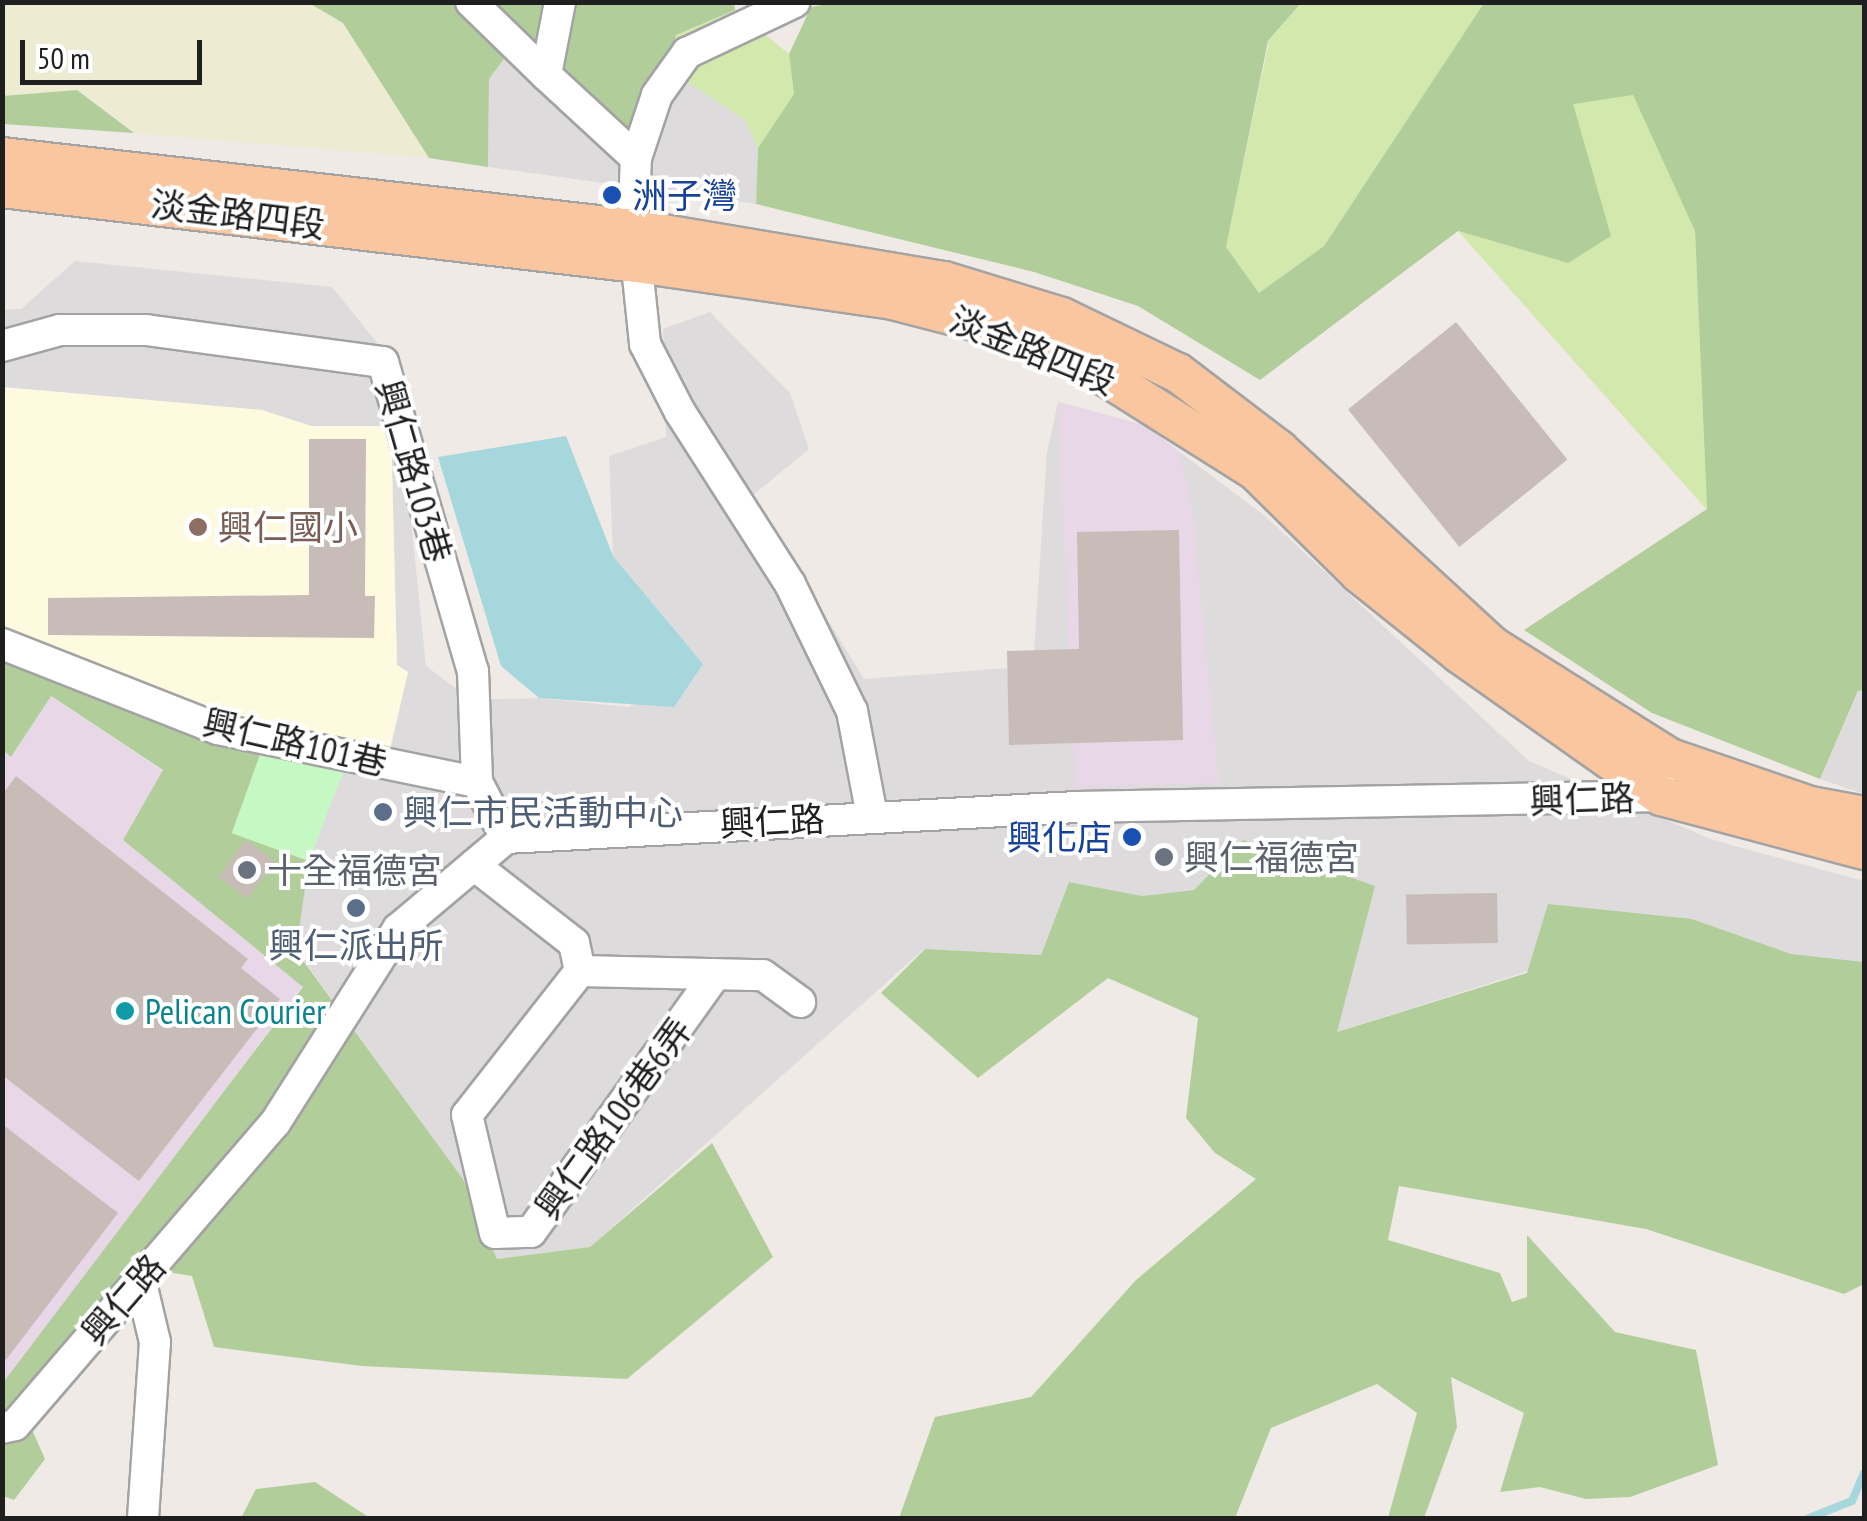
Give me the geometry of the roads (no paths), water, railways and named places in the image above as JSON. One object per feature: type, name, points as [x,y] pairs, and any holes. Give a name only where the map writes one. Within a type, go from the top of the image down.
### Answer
[{"type":"main road","name":"淡金路四段","points":[[2,157],[635,246],[893,300],[993,326],[1086,364],[1256,470],[1388,596],[1661,796],[1864,850]]},
{"type":"main road","name":"淡金路四段","points":[[2,188],[635,246],[944,281],[1062,317],[1178,373],[1279,450],[1492,646],[1670,758],[1810,806],[1864,816]]},
{"type":"street","points":[[471,2],[636,158]]},
{"type":"street","points":[[546,75],[560,2]]},
{"type":"street","points":[[795,2],[686,53],[657,95],[636,158],[635,246],[645,344],[680,412],[790,584],[852,711],[872,816]]},
{"type":"street","name":"興仁路103巷","points":[[2,346],[60,330],[146,330],[382,362],[473,671],[477,782]]},
{"type":"street","name":"興仁路101巷","points":[[2,644],[218,729],[477,782]]},
{"type":"street","name":"興仁路","points":[[2,1428],[15,1425],[275,1123],[398,929],[506,838],[872,816],[1661,796],[1670,758]]},
{"type":"street","points":[[477,782],[506,838]]},
{"type":"street","points":[[474,866],[574,943],[580,970],[763,975],[800,1002]]},
{"type":"street","name":"興仁路106巷6弄","points":[[580,970],[467,1116],[494,1233],[531,1232],[716,974]]},
{"type":"street","points":[[140,1279],[155,1342],[143,1518]]},
{"type":"water","points":[[566,436],[613,556],[703,664],[674,707],[539,698],[501,666],[438,457]]},
{"type":"waterway","points":[[1809,1518],[1852,1501],[1864,1473]]},
{"type":"place","name":"洲子灣","points":[[612,195]]},
{"type":"place","name":"興仁國小","points":[[198,527]]},
{"type":"place","name":"興仁市民活動中心","points":[[383,812]]},
{"type":"place","name":"興化店","points":[[1132,837]]},
{"type":"place","name":"興仁福德宮","points":[[1164,857]]},
{"type":"place","name":"十全福德宮","points":[[247,870]]},
{"type":"place","name":"興仁派出所","points":[[356,908]]},
{"type":"place","name":"Pelican Courier","points":[[125,1011]]}]
